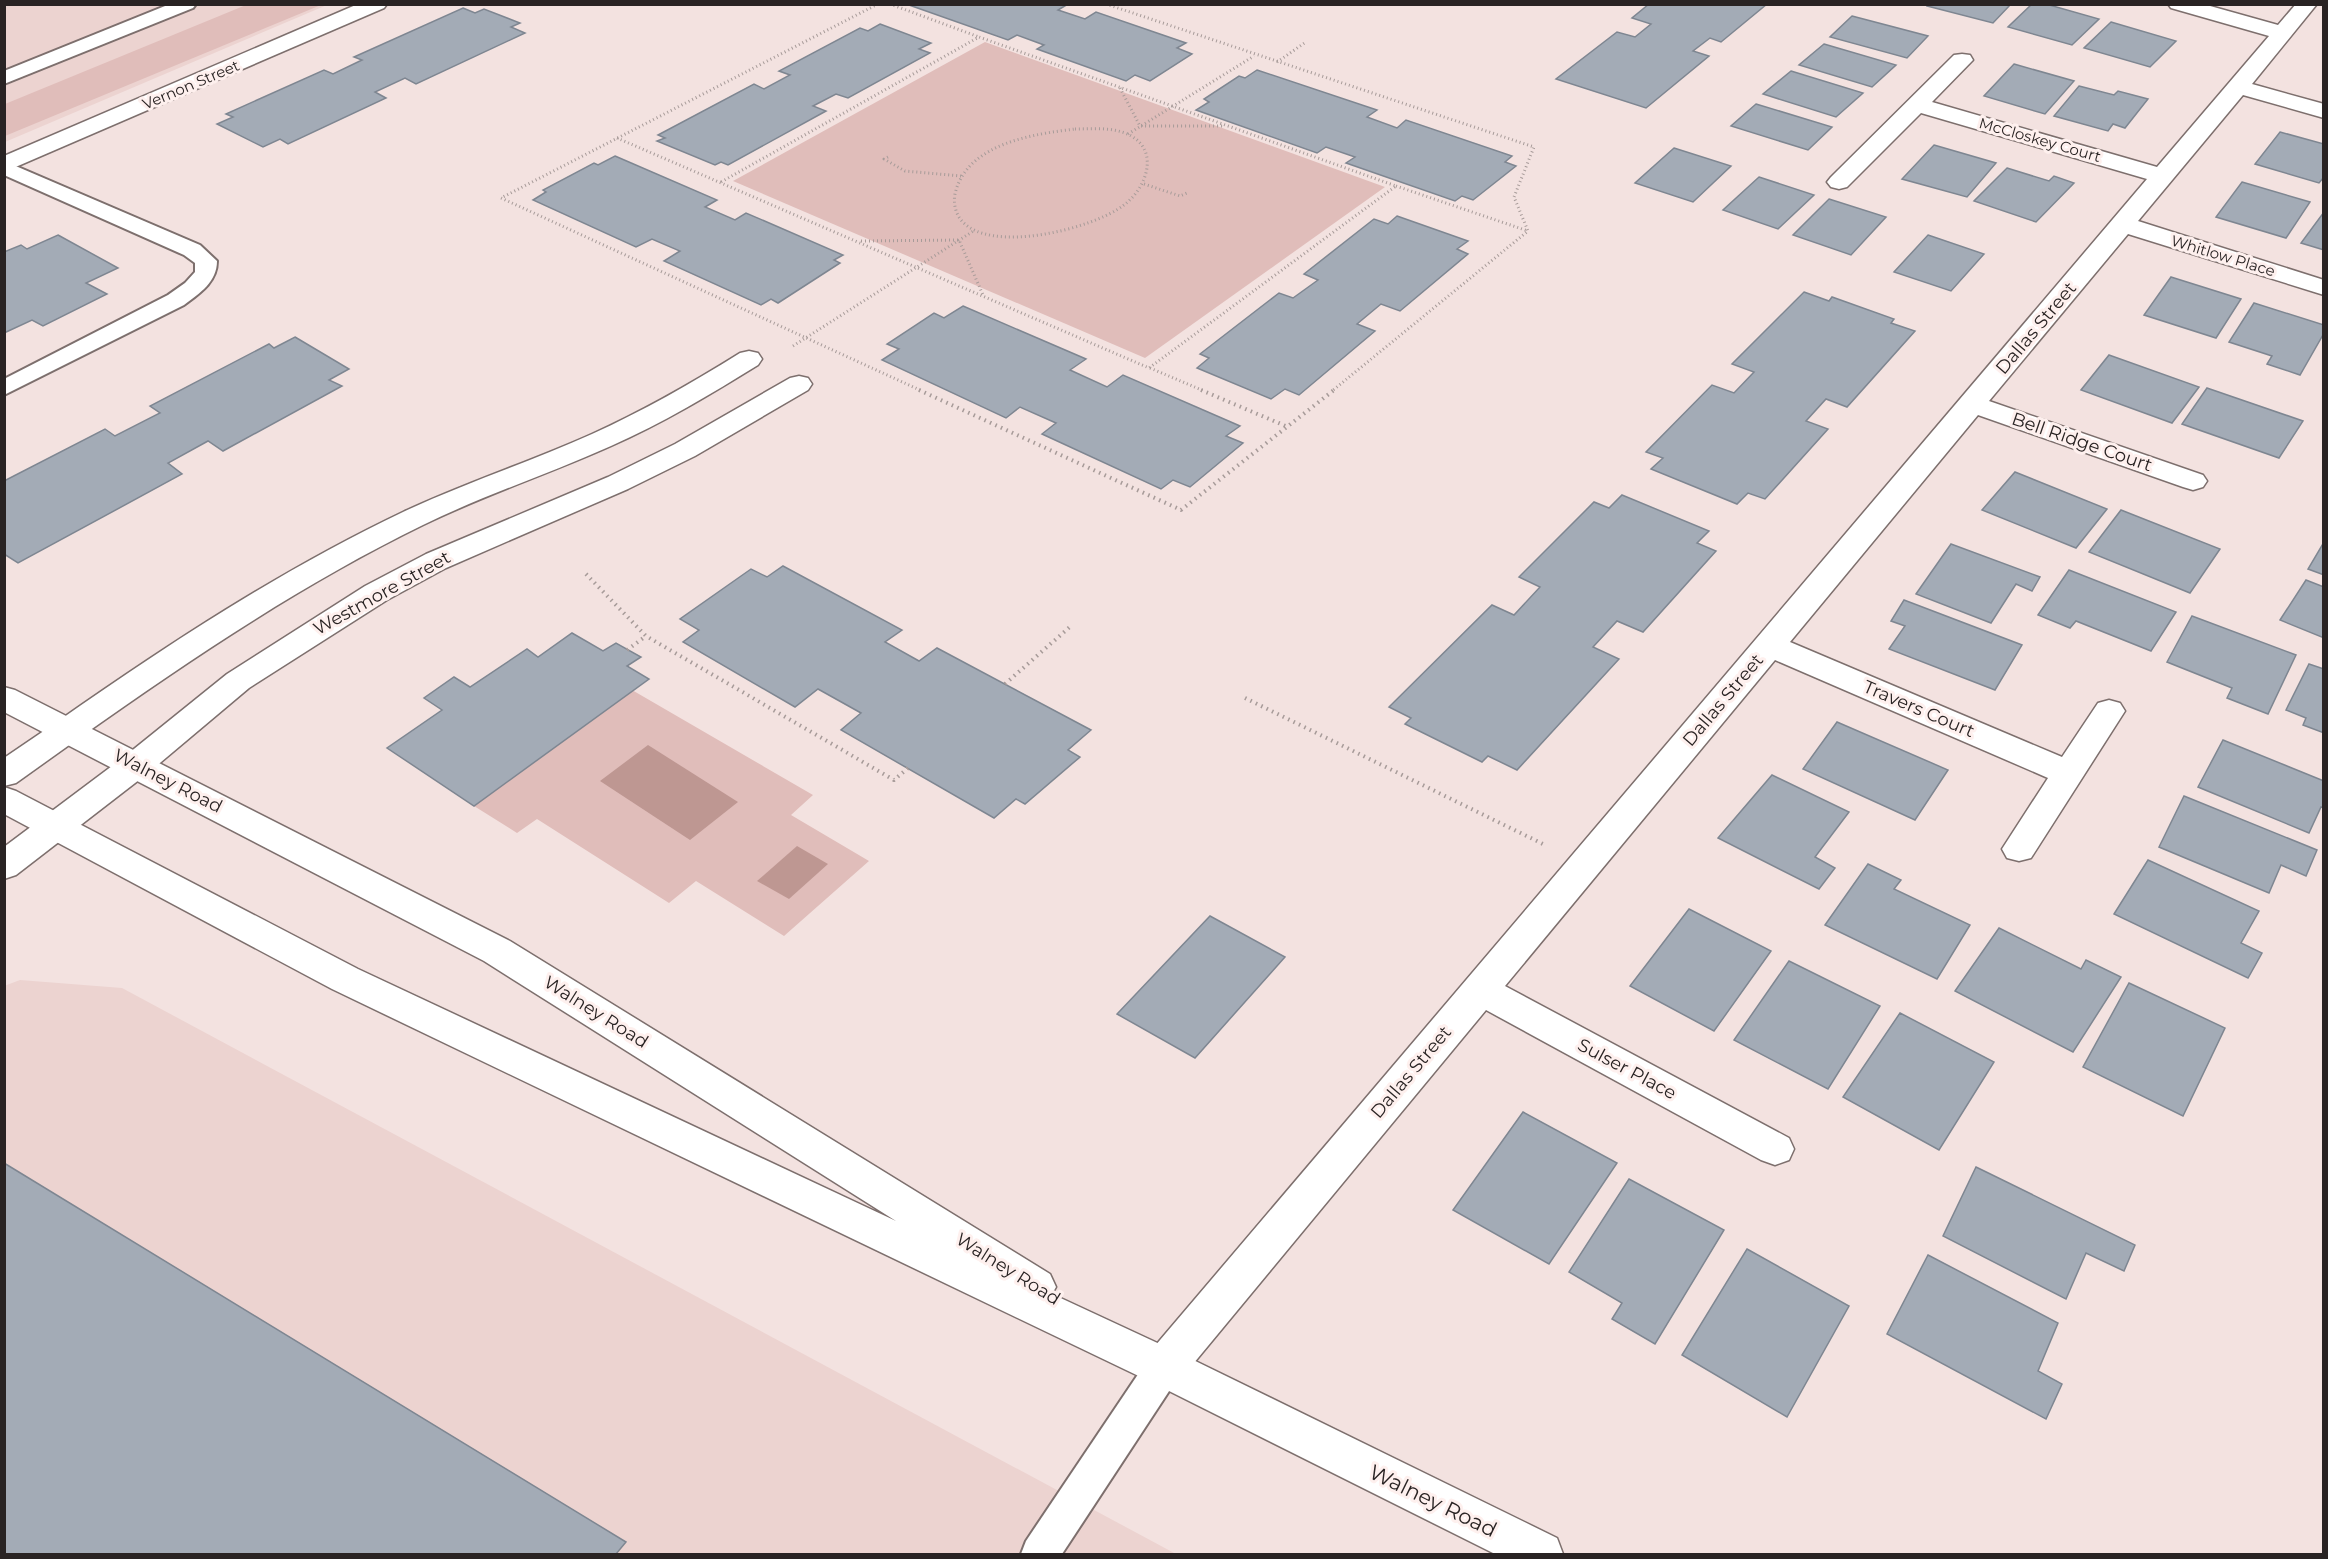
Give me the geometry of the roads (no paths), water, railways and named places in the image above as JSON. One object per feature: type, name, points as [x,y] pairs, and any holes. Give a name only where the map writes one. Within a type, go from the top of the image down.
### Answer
[{"type":"street","name":"Vernon Street","points":[[4,166],[377,4]]},
{"type":"street","points":[[2178,4],[2283,33]]},
{"type":"street","name":"Dallas Street","points":[[1164,1367],[2307,4]]},
{"type":"street","points":[[1839,182],[1962,60]]},
{"type":"street","points":[[2238,87],[2324,111]]},
{"type":"street","name":"McCloskey Court","points":[[1917,105],[2163,176]]},
{"type":"street","name":"Whitlow Place","points":[[2122,224],[2324,288]]},
{"type":"street","points":[[4,775],[127,688],[246,611],[330,562],[413,518],[625,429],[690,396],[749,359]]},
{"type":"street","name":"Westmore Street","points":[[4,866],[136,765],[238,681],[376,593],[436,561],[618,483],[685,450],[799,384]]},
{"type":"street","name":"Bell Ridge Court","points":[[1972,404],[2193,481]]},
{"type":"street","name":"Travers Court","points":[[1770,645],[2068,773]]},
{"type":"street","name":"Walney Road","points":[[4,698],[497,951],[1164,1367]]},
{"type":"street","points":[[2019,849],[2109,711]]},
{"type":"street","name":"Walney Road","points":[[4,799],[345,979],[1164,1367],[1541,1554]]},
{"type":"street","name":"Sulser Place","points":[[1480,990],[1775,1149]]},
{"type":"lane","points":[[132,4],[158,16]]},
{"type":"lane","points":[[4,78],[187,4]]},
{"type":"lane","points":[[4,166],[192,250],[206,261],[206,273],[193,288],[176,300],[4,388]]},
{"type":"lane","points":[[1040,1554],[1164,1367]]}]
